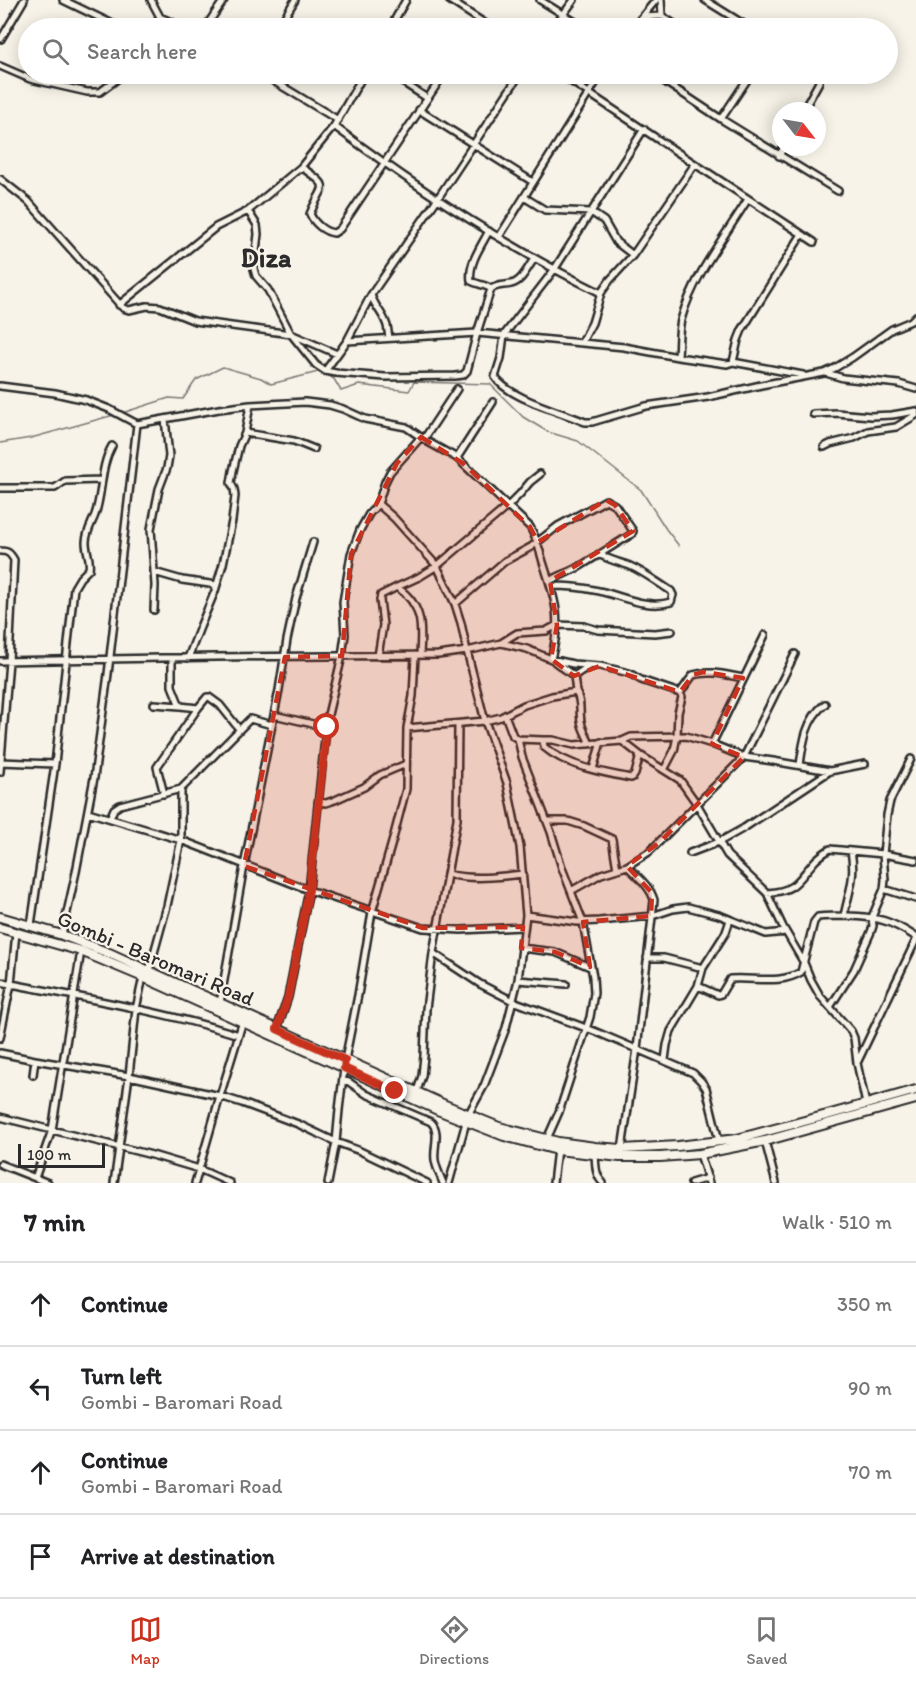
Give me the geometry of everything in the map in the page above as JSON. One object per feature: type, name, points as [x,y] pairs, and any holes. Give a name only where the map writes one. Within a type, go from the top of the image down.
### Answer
[{"type":"main road","name":"Gombi - Baromari Road","points":[[0,917],[62,935],[149,971],[220,1003],[244,1019],[277,1029],[345,1064]]},
{"type":"main road","name":"Gombi - Baromari Road","points":[[0,928],[81,951],[244,1019],[513,1139],[595,1155],[660,1157],[700,1154],[765,1141],[916,1099]]},
{"type":"main road","name":"Gombi - Baromari Road","points":[[468,1118],[547,1139],[558,1146],[622,1149],[678,1146],[754,1135],[916,1090]]},
{"type":"street","points":[[1,39],[24,0]]},
{"type":"street","points":[[63,0],[100,18]]},
{"type":"street","points":[[151,0],[160,17]]},
{"type":"street","points":[[212,18],[224,0]]},
{"type":"street","points":[[284,18],[295,0]]},
{"type":"street","points":[[396,18],[406,0]]},
{"type":"street","points":[[449,0],[476,18]]},
{"type":"street","points":[[540,0],[569,18]]},
{"type":"street","points":[[561,18],[574,0]]},
{"type":"street","points":[[642,17],[656,0]]},
{"type":"street","points":[[661,0],[662,16]]},
{"type":"street","points":[[705,0],[734,18]]},
{"type":"street","points":[[642,17],[662,16],[665,18]]},
{"type":"street","points":[[0,66],[18,74]]},
{"type":"street","points":[[52,84],[87,92],[100,92],[111,84]]},
{"type":"street","points":[[279,84],[338,120]]},
{"type":"street","points":[[119,305],[216,227],[248,211],[302,167],[334,126],[358,84]]},
{"type":"street","points":[[405,84],[427,98]]},
{"type":"street","points":[[302,167],[321,180],[323,185],[310,214],[313,220],[334,233],[340,229],[437,84]]},
{"type":"street","points":[[325,371],[347,341],[371,295],[513,84]]},
{"type":"street","points":[[575,84],[814,242]]},
{"type":"street","points":[[499,237],[594,84]]},
{"type":"street","points":[[668,84],[772,152]]},
{"type":"street","points":[[721,119],[744,84]]},
{"type":"street","points":[[808,102],[818,84]]},
{"type":"street","points":[[419,110],[533,182]]},
{"type":"street","points":[[334,126],[384,163],[489,231],[554,270],[601,293]]},
{"type":"street","points":[[644,129],[554,270],[504,334],[501,358],[495,377],[498,383],[517,395],[585,422],[600,421],[646,406],[708,398],[738,389],[824,372],[844,363],[892,329],[911,321],[916,316]]},
{"type":"street","points":[[779,156],[838,191]]},
{"type":"street","points":[[582,342],[592,323],[601,293],[633,255],[695,165]]},
{"type":"street","points":[[0,179],[28,201],[90,269],[119,305],[129,310],[147,306],[160,307],[195,321],[291,334],[337,354]]},
{"type":"street","points":[[524,198],[545,210],[591,213],[604,221],[616,242],[633,255]]},
{"type":"street","points":[[678,357],[680,323],[688,296],[748,200]]},
{"type":"street","points":[[248,211],[257,225],[254,269],[256,276],[268,290],[291,334],[309,358],[325,371],[384,377],[463,375],[467,371],[492,289],[495,286],[516,282],[534,258]]},
{"type":"street","points":[[489,231],[473,263],[470,278],[471,281],[492,289]]},
{"type":"street","points":[[733,362],[742,330],[802,234]]},
{"type":"street","points":[[371,295],[375,307],[382,314],[386,323],[389,338]]},
{"type":"street","points":[[347,341],[477,333],[504,334],[624,347],[727,364],[733,362],[804,375]]},
{"type":"street","points":[[824,372],[843,378],[899,384],[916,389]]},
{"type":"street","points":[[0,386],[55,393],[86,400],[137,424],[219,409],[305,402],[330,405],[365,419],[406,426],[457,458],[530,527],[538,542],[556,601],[557,625],[551,659]]},
{"type":"street","points":[[277,1029],[288,997],[309,890],[327,727],[345,635],[343,602],[351,554],[360,530],[378,504],[390,472],[423,438],[457,389]]},
{"type":"street","points":[[457,458],[493,402]]},
{"type":"street","points":[[188,658],[217,585],[232,521],[235,496],[231,483],[233,471],[239,446],[245,433],[250,405]]},
{"type":"street","points":[[813,414],[871,416],[916,411]]},
{"type":"street","points":[[824,447],[855,438],[868,431],[896,427],[916,416]]},
{"type":"street","points":[[153,610],[155,598],[151,529],[159,489],[169,456],[165,419]]},
{"type":"street","points":[[62,935],[94,778],[137,424]]},
{"type":"street","points":[[245,433],[294,441],[314,449]]},
{"type":"street","points":[[31,925],[55,764],[74,588],[89,569],[90,560],[86,538],[97,510],[105,461],[112,446]]},
{"type":"street","points":[[378,656],[383,625],[381,595],[437,567],[508,506],[540,474]]},
{"type":"street","points":[[0,488],[55,488],[66,481],[102,480]]},
{"type":"street","points":[[455,604],[490,572],[538,542],[558,526],[606,500],[615,505],[633,531],[632,534],[550,584]]},
{"type":"street","points":[[378,504],[400,524],[437,567],[455,604],[485,721],[507,783],[523,874],[525,915],[518,980],[513,1001],[497,1055],[468,1118],[449,1183]]},
{"type":"street","points":[[220,1003],[296,597],[313,543]]},
{"type":"street","points":[[0,551],[10,554],[14,560],[0,772]]},
{"type":"street","points":[[550,584],[592,589],[653,604],[669,603],[673,600],[670,591],[642,572],[599,554]]},
{"type":"street","points":[[154,572],[182,580],[217,585]]},
{"type":"street","points":[[327,1183],[336,1142],[345,1064],[372,912],[406,789],[407,728],[421,623],[414,604],[397,587]]},
{"type":"street","points":[[0,662],[438,655],[501,643],[517,633],[546,631],[557,625],[655,633],[672,631]]},
{"type":"street","points":[[712,744],[765,635]]},
{"type":"street","points":[[501,643],[527,649],[551,659],[629,673],[641,680],[680,693]]},
{"type":"street","points":[[571,891],[601,874],[627,866],[649,852],[744,757],[795,654]]},
{"type":"street","points":[[172,658],[172,686],[180,706]]},
{"type":"street","points":[[551,659],[574,676],[579,697],[581,723],[590,744]]},
{"type":"street","points":[[574,676],[589,666]]},
{"type":"street","points":[[680,693],[693,675],[703,672],[716,672],[744,678]]},
{"type":"street","points":[[407,728],[485,721],[552,696],[576,692]]},
{"type":"street","points":[[664,770],[674,751],[682,697],[680,693]]},
{"type":"street","points":[[164,794],[157,767],[207,697],[220,705],[239,729]]},
{"type":"street","points":[[154,704],[198,708]]},
{"type":"street","points":[[800,765],[810,720],[825,704]]},
{"type":"street","points":[[274,715],[327,727]]},
{"type":"street","points":[[505,715],[513,736],[518,739],[552,740],[574,745],[622,741],[631,737],[677,736],[694,738],[744,757],[830,771]]},
{"type":"street","points":[[110,818],[116,806],[181,789],[250,719],[272,725]]},
{"type":"street","points":[[415,1096],[422,1076],[426,1009],[433,953],[457,819],[458,724]]},
{"type":"street","points":[[518,739],[522,757],[583,922],[593,977],[593,1007],[559,1112],[547,1139]]},
{"type":"street","points":[[543,740],[544,747],[562,759],[614,775],[633,777],[640,755]]},
{"type":"street","points":[[622,741],[680,780],[727,855],[767,893],[820,996],[854,1038],[866,1104]]},
{"type":"street","points":[[593,769],[601,742]]},
{"type":"street","points":[[830,1007],[862,954],[873,926],[872,917],[884,889],[886,872],[883,854],[890,801],[911,759]]},
{"type":"street","points":[[1,762],[55,764]]},
{"type":"street","points":[[318,802],[326,803],[335,800],[364,787],[380,775],[406,764]]},
{"type":"street","points":[[690,853],[719,842],[744,828],[830,771],[865,764]]},
{"type":"street","points":[[114,1183],[136,1009],[143,977],[149,971],[167,906],[181,840],[181,789]]},
{"type":"street","points":[[88,812],[181,840],[309,890],[423,928],[523,927]]},
{"type":"street","points":[[547,821],[568,821],[612,839],[617,868]]},
{"type":"street","points":[[767,893],[781,892],[797,884],[816,860],[830,849],[916,860]]},
{"type":"street","points":[[844,916],[853,882],[852,851]]},
{"type":"street","points":[[622,1149],[637,1049],[654,900],[648,887],[627,866]]},
{"type":"street","points":[[447,874],[459,877],[492,877],[523,874]]},
{"type":"street","points":[[884,889],[916,899]]},
{"type":"street","points":[[525,915],[583,922],[651,916],[688,907],[719,915],[766,933],[786,932]]},
{"type":"street","points":[[698,986],[718,995],[730,979],[756,980],[794,976],[801,972],[814,922],[824,916],[872,917],[903,928],[916,939],[857,1063]]},
{"type":"street","points":[[665,1060],[666,1045],[671,1031],[698,986],[703,968],[726,932],[730,920]]},
{"type":"street","points":[[0,1038],[11,984],[16,932]]},
{"type":"street","points":[[521,948],[555,952],[590,967]]},
{"type":"street","points":[[35,1178],[52,1131],[81,951]]},
{"type":"street","points":[[433,953],[480,984],[513,1001],[586,1028],[693,1073],[706,1088],[720,1141]]},
{"type":"street","points":[[647,957],[664,958],[703,968]]},
{"type":"street","points":[[518,980],[566,984]]},
{"type":"street","points":[[0,982],[200,1023],[239,1035]]},
{"type":"street","points":[[195,1183],[244,1019]]},
{"type":"street","points":[[0,1053],[129,1076],[220,1096],[298,1124],[427,1183]]},
{"type":"street","points":[[33,1075],[35,1060]]},
{"type":"street","points":[[343,1080],[366,1094],[431,1122],[435,1126],[434,1158],[443,1183]]},
{"type":"street","points":[[0,1117],[152,1155],[199,1169],[230,1183]]},
{"type":"street","points":[[765,1141],[776,1183]]},
{"type":"street","points":[[553,1183],[558,1146]]},
{"type":"street","points":[[691,1183],[708,1181],[700,1154]]},
{"type":"street","points":[[595,1155],[596,1171],[603,1183]]},
{"type":"street","points":[[0,1164],[48,1183]]},
{"type":"highlighted area","points":[[421,437],[464,464],[530,527],[538,542],[606,500],[615,505],[633,531],[550,581],[557,625],[551,659],[574,676],[600,666],[680,692],[693,675],[703,672],[743,678],[712,744],[744,757],[660,842],[627,866],[652,893],[651,916],[583,922],[590,967],[555,952],[521,948],[523,927],[423,928],[244,866],[285,657],[342,656],[351,554],[397,463]]},
{"type":"waterway","points":[[122,413],[169,398],[183,399],[196,380],[223,367],[261,378],[271,384],[322,371]]},
{"type":"waterway","points":[[326,374],[334,379],[341,391],[359,385],[409,391],[414,382],[490,384],[523,417],[548,432],[578,441],[641,490],[679,546]]},
{"type":"waterway","points":[[0,443],[31,438],[114,415]]},
{"type":"district","name":"Diza","points":[[266,257]]},
{"type":"route","points":[[327,727],[309,890],[288,997],[277,1029],[345,1060],[344,1068],[395,1091]]}]
